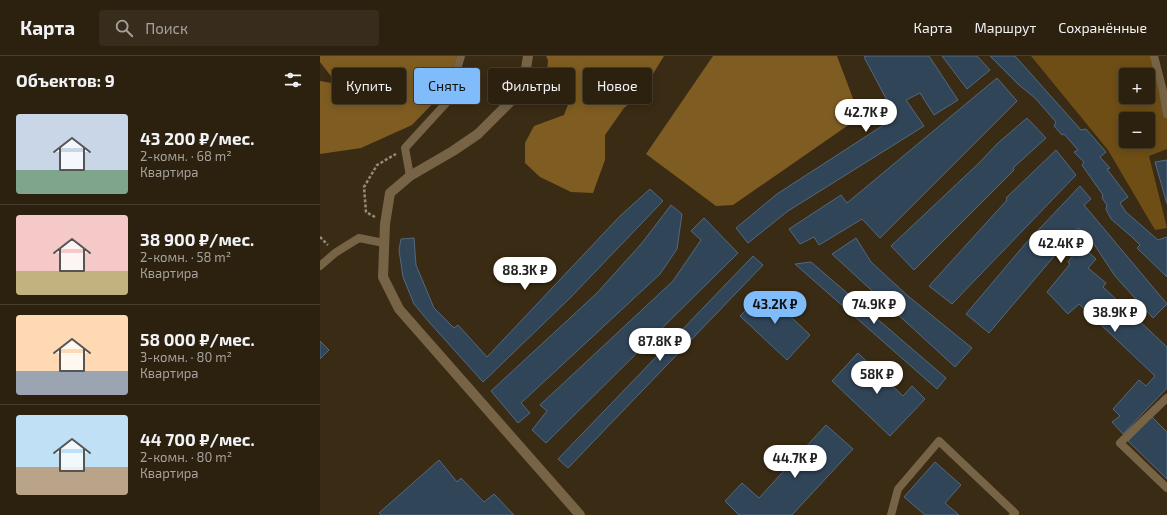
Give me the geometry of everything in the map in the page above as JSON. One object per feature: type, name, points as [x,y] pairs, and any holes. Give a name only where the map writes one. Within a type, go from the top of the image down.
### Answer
[{"type":"street","points":[[528,56],[525,75],[513,99],[478,134],[453,151],[410,176],[390,193],[385,224],[383,277],[399,309],[580,515]]},
{"type":"lane","points":[[410,176],[405,148],[447,102],[461,56]]},
{"type":"lane","points":[[1154,56],[1167,114]]},
{"type":"lane","points":[[320,266],[335,253],[359,238],[384,243]]},
{"type":"lane","points":[[1167,398],[1120,443],[1167,488]]},
{"type":"lane","points":[[891,515],[898,489],[939,441],[1015,513],[1013,515]]},
{"type":"path","points":[[385,224],[366,212],[364,187],[377,165],[405,148]]},
{"type":"shaded area","points":[[320,56],[457,56],[453,68],[414,68],[414,104],[432,104],[412,125],[361,148],[320,154],[320,81],[332,83],[332,104],[406,104],[406,68],[332,68],[332,78],[320,62]]},
{"type":"shaded area","points":[[546,56],[664,56],[652,76],[652,68],[583,68],[583,104],[629,104],[624,108],[605,135],[605,160],[593,193],[571,192],[540,177],[525,163],[525,143],[534,126],[564,115],[568,104],[575,104],[575,68],[547,68],[548,60]]},
{"type":"shaded area","points":[[713,56],[837,56],[860,117],[733,205],[716,206],[646,154]]},
{"type":"shaded area","points":[[1031,56],[1154,56],[1167,114],[1167,149],[1149,156],[1167,228],[1155,230],[1108,150]]},
{"type":"building","points":[[929,56],[958,100],[934,115],[920,93],[906,100],[924,126],[788,211],[748,243],[736,228],[777,194],[896,117],[864,57]]},
{"type":"building","points":[[942,56],[977,56],[990,70],[967,89]]},
{"type":"building","points":[[990,56],[1015,56],[1081,130],[1086,129],[1106,152],[1100,157],[1110,168],[1107,169],[1128,197],[1120,203],[1126,212],[1158,240],[1167,237],[1167,277],[1137,248],[1140,245],[1111,219],[1106,209],[1107,205],[1102,198],[1103,195],[1082,165],[1084,162],[1074,152],[1078,150],[1064,134],[1062,135],[1054,126],[1056,122],[1035,98],[1018,84]]},
{"type":"building","points":[[997,78],[1017,101],[880,238],[862,219],[819,245],[814,237],[800,244],[789,229],[841,195],[847,203]]},
{"type":"building","points":[[1027,118],[1046,138],[1013,168],[1014,170],[914,270],[891,246],[979,163],[998,143]]},
{"type":"building","points":[[1056,150],[1076,175],[952,304],[929,286],[1007,200],[1006,198]]},
{"type":"building","points":[[1167,160],[1167,204],[1155,162]]},
{"type":"building","points":[[1080,186],[1091,199],[1084,205],[1167,304],[1153,318],[1115,276],[1088,235],[1078,228],[989,333],[966,314],[1026,243]]},
{"type":"building","points":[[650,189],[663,201],[570,298],[483,382],[414,304],[403,277],[399,250],[401,239],[414,238],[416,265],[434,308],[454,328],[458,325],[487,357],[620,216]]},
{"type":"building","points":[[671,205],[682,214],[677,249],[660,274],[521,403],[530,413],[518,423],[491,391],[597,293],[642,243]]},
{"type":"building","points":[[704,218],[738,253],[546,443],[532,430],[547,411],[540,405],[673,281],[701,240],[691,231]]},
{"type":"building","points":[[856,238],[871,262],[908,296],[972,348],[955,367],[832,254]]},
{"type":"building","points":[[1083,247],[1096,259],[1088,268],[1106,283],[1103,287],[1167,347],[1167,388],[1123,434],[1112,422],[1120,416],[1113,409],[1139,380],[1146,386],[1155,376],[1079,304],[1068,314],[1047,292],[1070,264],[1068,262],[1074,254],[1077,255]]},
{"type":"building","points":[[753,256],[763,265],[568,468],[558,459]]},
{"type":"building","points":[[811,262],[946,378],[937,389],[795,264]]},
{"type":"building","points":[[764,291],[810,335],[787,360],[740,316]]},
{"type":"building","points":[[320,341],[329,350],[320,359]]},
{"type":"building","points":[[858,353],[903,396],[912,386],[925,399],[890,436],[832,381]]},
{"type":"building","points":[[1152,417],[1167,432],[1167,479],[1128,441]]},
{"type":"building","points":[[826,425],[853,449],[792,515],[739,515],[725,501],[742,483],[759,498]]},
{"type":"building","points":[[439,460],[457,482],[461,478],[484,502],[494,494],[514,515],[381,515],[379,513]]},
{"type":"building","points":[[935,462],[961,485],[945,503],[959,515],[925,515],[904,497]]}]
